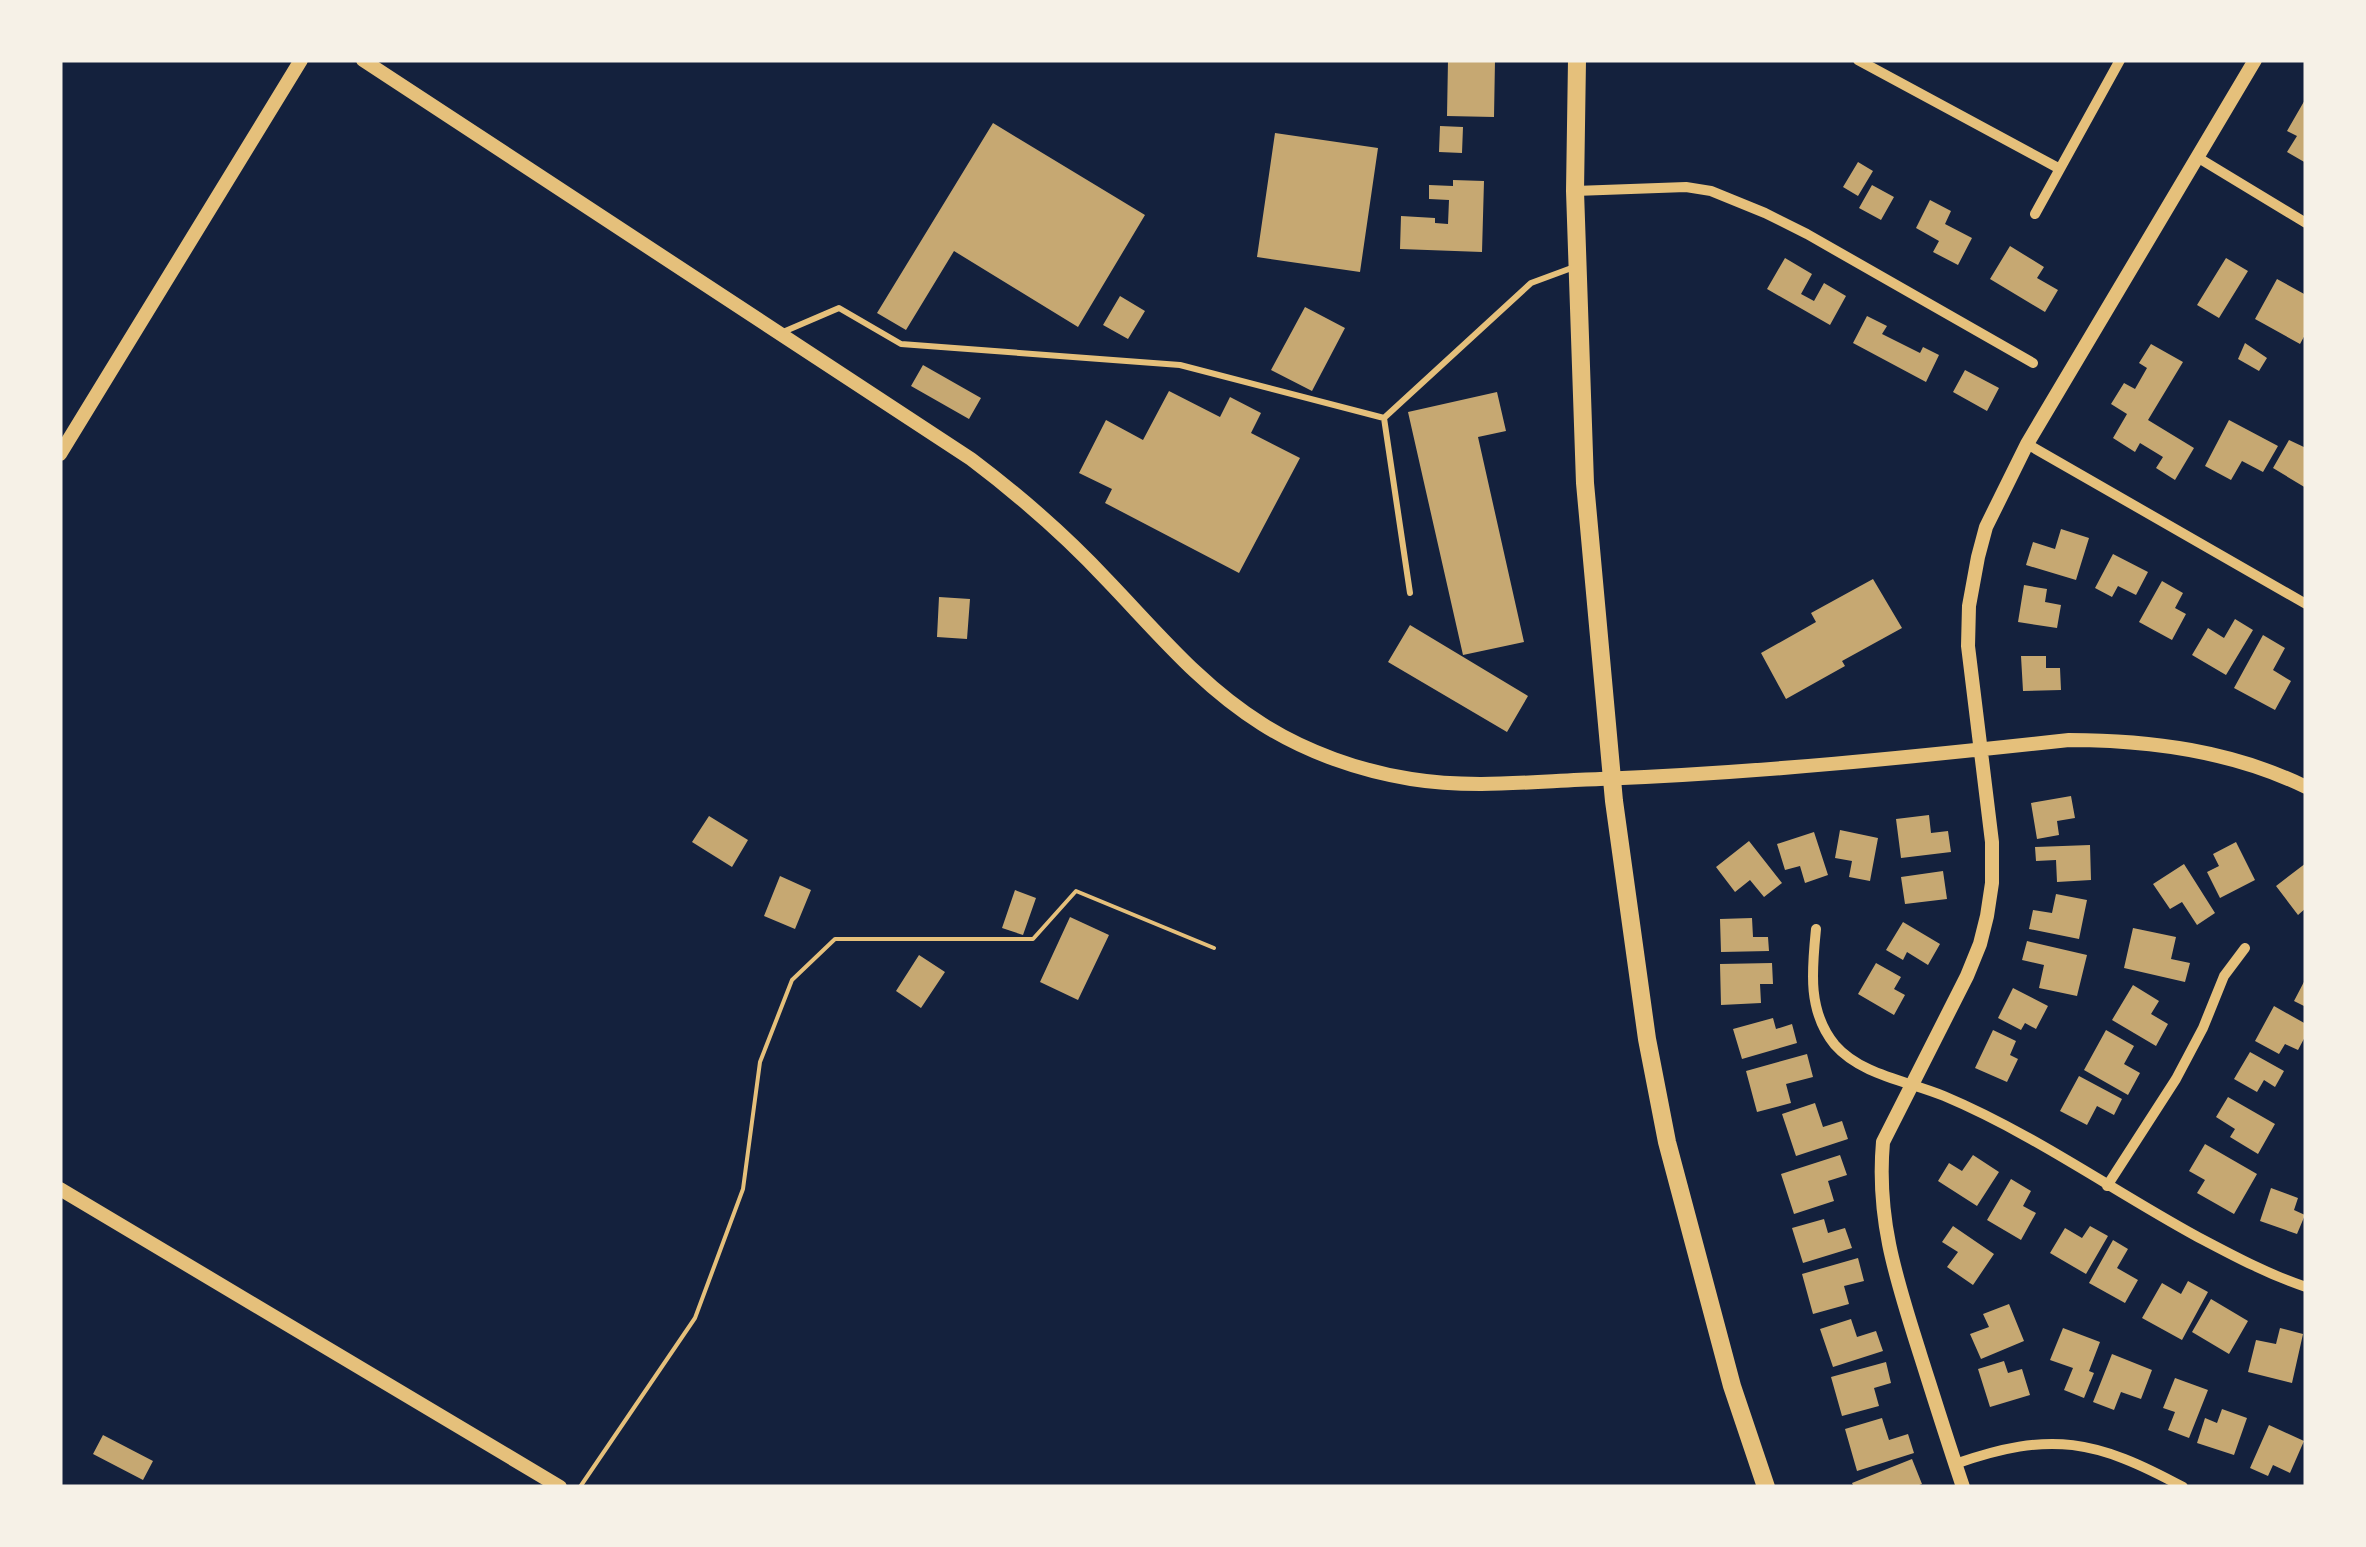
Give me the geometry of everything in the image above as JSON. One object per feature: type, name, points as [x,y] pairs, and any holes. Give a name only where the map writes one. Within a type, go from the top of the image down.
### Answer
[{"type":"main road","points":[[1577,60],[1575,192],[1580,378],[1585,483],[1611,778],[1647,1039],[1667,1142],[1732,1386],[1766,1487]]},
{"type":"street","points":[[60,454],[301,60]]},
{"type":"street","points":[[363,60],[932,432],[1020,496],[1054,526],[1220,696],[1278,733],[1345,763],[1408,778],[1470,784],[1676,776],[2069,740],[2119,740],[2161,744],[2252,764],[2306,788]]},
{"type":"street","points":[[1858,60],[2060,169]]},
{"type":"street","points":[[2035,214],[2120,60]]},
{"type":"street","points":[[1964,1487],[1892,1267],[1880,1170],[1883,1142],[1967,976],[1987,916],[1992,842],[1968,646],[1969,606],[1978,556],[1986,527],[2027,444],[2255,60]]},
{"type":"street","points":[[2197,158],[2306,223]]},
{"type":"street","points":[[1575,192],[1686,187],[1711,192],[1808,234],[2032,363]]},
{"type":"street","points":[[2027,444],[2306,604]]},
{"type":"street","points":[[1816,929],[1814,1000],[1826,1032],[1854,1062],[2002,1124],[2251,1266],[2306,1287]]},
{"type":"street","points":[[2107,1186],[2176,1078],[2203,1028],[2224,976],[2244,948]]},
{"type":"street","points":[[60,1189],[560,1487]]},
{"type":"street","points":[[1956,1464],[2022,1446],[2089,1446],[2138,1462],[2184,1487]]},
{"type":"lane","points":[[1384,418],[1532,283],[1578,265]]},
{"type":"lane","points":[[778,334],[839,308],[901,344],[1180,365],[1384,418]]},
{"type":"lane","points":[[1384,418],[1410,593]]},
{"type":"path","points":[[580,1487],[695,1318],[742,1189],[760,1062],[792,980],[835,939],[1033,939],[1076,891],[1214,948]]},
{"type":"building","points":[[1448,60],[1495,60],[1494,117],[1447,116]]},
{"type":"building","points":[[2306,98],[2306,163],[2287,152],[2297,136],[2287,131]]},
{"type":"building","points":[[993,123],[1145,215],[1078,327],[954,251],[906,330],[877,313]]},
{"type":"building","points":[[1440,126],[1463,127],[1462,153],[1439,152]]},
{"type":"building","points":[[1275,133],[1378,148],[1360,272],[1257,257]]},
{"type":"building","points":[[1858,162],[1873,171],[1858,196],[1843,187]]},
{"type":"building","points":[[1453,180],[1484,181],[1482,252],[1400,249],[1401,216],[1435,218],[1435,223],[1448,224],[1449,200],[1429,199],[1429,185],[1453,186]]},
{"type":"building","points":[[1872,185],[1894,197],[1881,220],[1859,208]]},
{"type":"building","points":[[1930,200],[1951,211],[1945,224],[1972,238],[1958,265],[1933,252],[1939,241],[1916,228]]},
{"type":"building","points":[[2010,246],[2044,267],[2037,278],[2058,290],[2045,312],[1990,279]]},
{"type":"building","points":[[1785,258],[1812,274],[1801,294],[1814,301],[1824,283],[1846,296],[1830,325],[1767,289]]},
{"type":"building","points":[[2226,258],[2248,271],[2219,318],[2197,305]]},
{"type":"building","points":[[2277,279],[2306,295],[2306,333],[2300,344],[2255,319]]},
{"type":"building","points":[[1120,296],[1145,311],[1128,339],[1103,325]]},
{"type":"building","points":[[1305,307],[1345,328],[1312,391],[1271,370]]},
{"type":"building","points":[[1867,316],[1887,326],[1882,334],[1920,353],[1923,347],[1939,355],[1926,382],[1853,343]]},
{"type":"building","points":[[2245,343],[2267,358],[2259,371],[2238,359]]},
{"type":"building","points":[[2151,344],[2183,362],[2148,420],[2194,448],[2175,480],[2156,468],[2163,457],[2140,443],[2135,452],[2113,438],[2127,414],[2111,404],[2124,383],[2135,389],[2147,368],[2139,363]]},
{"type":"building","points":[[923,365],[981,398],[969,419],[911,386]]},
{"type":"building","points":[[1965,370],[1999,388],[1987,411],[1953,392]]},
{"type":"building","points":[[1169,391],[1220,417],[1230,397],[1261,413],[1251,433],[1300,458],[1239,573],[1105,503],[1112,489],[1079,473],[1106,420],[1143,440]]},
{"type":"building","points":[[1497,392],[1506,431],[1478,437],[1524,642],[1463,655],[1408,412]]},
{"type":"building","points":[[2229,420],[2278,446],[2263,472],[2242,461],[2231,480],[2205,466]]},
{"type":"building","points":[[2289,440],[2306,448],[2306,488],[2273,468]]},
{"type":"building","points":[[2061,529],[2089,538],[2076,580],[2026,565],[2033,542],[2055,549]]},
{"type":"building","points":[[2113,554],[2148,572],[2136,595],[2118,586],[2112,597],[2095,588]]},
{"type":"building","points":[[1873,579],[1902,628],[1842,661],[1845,666],[1786,699],[1761,653],[1816,622],[1811,613]]},
{"type":"building","points":[[2162,581],[2183,593],[2175,608],[2186,614],[2172,640],[2139,622]]},
{"type":"building","points":[[2024,585],[2047,589],[2045,602],[2061,605],[2057,628],[2018,622]]},
{"type":"building","points":[[939,597],[970,599],[967,639],[937,637]]},
{"type":"building","points":[[2235,619],[2253,630],[2226,675],[2192,655],[2208,628],[2224,638]]},
{"type":"building","points":[[1410,625],[1528,696],[1507,732],[1388,662]]},
{"type":"building","points":[[2263,635],[2285,648],[2273,670],[2291,681],[2275,710],[2234,688]]},
{"type":"building","points":[[2021,656],[2046,656],[2046,668],[2060,668],[2061,690],[2023,691]]},
{"type":"building","points":[[2071,796],[2075,818],[2057,821],[2059,835],[2037,839],[2031,803]]},
{"type":"building","points":[[1929,815],[1931,833],[1948,831],[1951,852],[1901,858],[1896,819]]},
{"type":"building","points":[[709,816],[748,840],[732,867],[692,842]]},
{"type":"building","points":[[1840,830],[1878,838],[1870,881],[1849,877],[1852,861],[1835,858]]},
{"type":"building","points":[[1814,832],[1828,875],[1805,883],[1800,866],[1785,870],[1777,844]]},
{"type":"building","points":[[1749,841],[1782,883],[1764,897],[1750,880],[1735,892],[1716,867]]},
{"type":"building","points":[[2236,842],[2255,880],[2220,898],[2207,872],[2219,866],[2213,854]]},
{"type":"building","points":[[2090,845],[2091,880],[2057,882],[2056,860],[2036,861],[2035,847]]},
{"type":"building","points":[[2306,863],[2306,908],[2298,915],[2276,886]]},
{"type":"building","points":[[2184,864],[2215,913],[2197,925],[2182,902],[2170,909],[2153,884]]},
{"type":"building","points":[[1943,871],[1947,899],[1905,904],[1901,877]]},
{"type":"building","points":[[780,876],[811,890],[795,929],[764,916]]},
{"type":"building","points":[[1015,890],[1036,898],[1023,935],[1002,928]]},
{"type":"building","points":[[2056,894],[2087,900],[2079,939],[2029,929],[2033,910],[2052,913]]},
{"type":"building","points":[[1070,917],[1109,935],[1078,1000],[1040,982]]},
{"type":"building","points":[[1752,918],[1753,937],[1768,937],[1769,951],[1721,952],[1720,919]]},
{"type":"building","points":[[1903,922],[1940,944],[1928,965],[1907,952],[1903,960],[1886,950]]},
{"type":"building","points":[[2133,928],[2176,937],[2171,959],[2190,963],[2185,982],[2124,968]]},
{"type":"building","points":[[2027,941],[2087,955],[2077,996],[2039,988],[2044,965],[2022,960]]},
{"type":"building","points":[[919,955],[945,972],[921,1008],[896,991]]},
{"type":"building","points":[[1772,963],[1773,984],[1760,984],[1761,1003],[1721,1005],[1720,964]]},
{"type":"building","points":[[1876,963],[1901,977],[1894,989],[1905,995],[1894,1015],[1858,994]]},
{"type":"building","points":[[2306,978],[2306,1007],[2294,1001]]},
{"type":"building","points":[[2133,985],[2159,1001],[2151,1014],[2168,1024],[2156,1046],[2112,1020]]},
{"type":"building","points":[[2013,988],[2048,1006],[2036,1029],[2025,1023],[2021,1030],[1998,1018]]},
{"type":"building","points":[[2274,1006],[2306,1024],[2306,1035],[2298,1050],[2285,1044],[2279,1054],[2255,1041]]},
{"type":"building","points":[[1773,1018],[1776,1029],[1792,1024],[1797,1043],[1742,1059],[1733,1029]]},
{"type":"building","points":[[1993,1030],[2016,1041],[2010,1055],[2018,1059],[2007,1082],[1975,1068]]},
{"type":"building","points":[[2106,1030],[2134,1046],[2124,1064],[2140,1073],[2128,1095],[2084,1070]]},
{"type":"building","points":[[2250,1052],[2284,1071],[2275,1087],[2264,1080],[2257,1092],[2234,1079]]},
{"type":"building","points":[[1807,1054],[1813,1077],[1786,1084],[1791,1103],[1757,1112],[1746,1071]]},
{"type":"building","points":[[2079,1076],[2122,1099],[2114,1115],[2097,1106],[2087,1125],[2060,1111]]},
{"type":"building","points":[[2228,1097],[2275,1124],[2258,1154],[2230,1137],[2235,1129],[2216,1117]]},
{"type":"building","points":[[1815,1103],[1823,1127],[1842,1121],[1848,1139],[1796,1156],[1782,1114]]},
{"type":"building","points":[[2205,1144],[2257,1174],[2234,1214],[2197,1193],[2205,1180],[2189,1171]]},
{"type":"building","points":[[1840,1155],[1847,1175],[1828,1181],[1834,1201],[1794,1214],[1781,1174]]},
{"type":"building","points":[[1973,1155],[1999,1172],[1977,1206],[1938,1181],[1949,1163],[1962,1171]]},
{"type":"building","points":[[2011,1179],[2031,1191],[2023,1206],[2036,1213],[2021,1240],[1987,1220]]},
{"type":"building","points":[[2271,1188],[2298,1198],[2294,1210],[2305,1215],[2297,1234],[2260,1221]]},
{"type":"building","points":[[1824,1219],[1828,1233],[1845,1228],[1852,1248],[1803,1263],[1792,1228]]},
{"type":"building","points":[[1953,1226],[1994,1254],[1973,1285],[1947,1267],[1958,1252],[1942,1242]]},
{"type":"building","points":[[2090,1226],[2108,1236],[2086,1274],[2050,1253],[2065,1228],[2082,1238]]},
{"type":"building","points":[[2113,1240],[2128,1249],[2117,1268],[2138,1280],[2125,1303],[2089,1283]]},
{"type":"building","points":[[1858,1258],[1864,1281],[1844,1286],[1849,1304],[1813,1314],[1802,1274]]},
{"type":"building","points":[[2188,1281],[2208,1292],[2182,1340],[2142,1318],[2162,1283],[2181,1294]]},
{"type":"building","points":[[2211,1299],[2248,1321],[2229,1354],[2192,1332]]},
{"type":"building","points":[[2009,1304],[2024,1341],[1981,1359],[1970,1334],[1989,1327],[1983,1314]]},
{"type":"building","points":[[1851,1319],[1857,1337],[1876,1331],[1883,1351],[1833,1367],[1820,1329]]},
{"type":"building","points":[[2063,1328],[2100,1342],[2084,1398],[2064,1390],[2073,1368],[2050,1360]]},
{"type":"building","points":[[2280,1328],[2303,1334],[2292,1383],[2248,1372],[2256,1340],[2276,1344]]},
{"type":"building","points":[[2112,1354],[2152,1370],[2141,1399],[2121,1392],[2114,1410],[2093,1402]]},
{"type":"building","points":[[2004,1361],[2008,1373],[2022,1369],[2030,1395],[1990,1407],[1978,1369]]},
{"type":"building","points":[[1886,1362],[1891,1383],[1874,1388],[1879,1406],[1842,1416],[1831,1377]]},
{"type":"building","points":[[2175,1378],[2208,1390],[2189,1438],[2168,1430],[2175,1412],[2163,1408]]},
{"type":"building","points":[[2222,1409],[2247,1418],[2234,1455],[2197,1443],[2205,1418],[2217,1423]]},
{"type":"building","points":[[1882,1418],[1889,1440],[1908,1434],[1914,1453],[1857,1471],[1845,1429]]},
{"type":"building","points":[[2269,1425],[2304,1441],[2290,1473],[2273,1465],[2268,1476],[2250,1468]]},
{"type":"building","points":[[103,1435],[153,1461],[143,1480],[93,1454]]},
{"type":"building","points":[[1912,1459],[1922,1484],[1854,1487],[1852,1483]]}]
